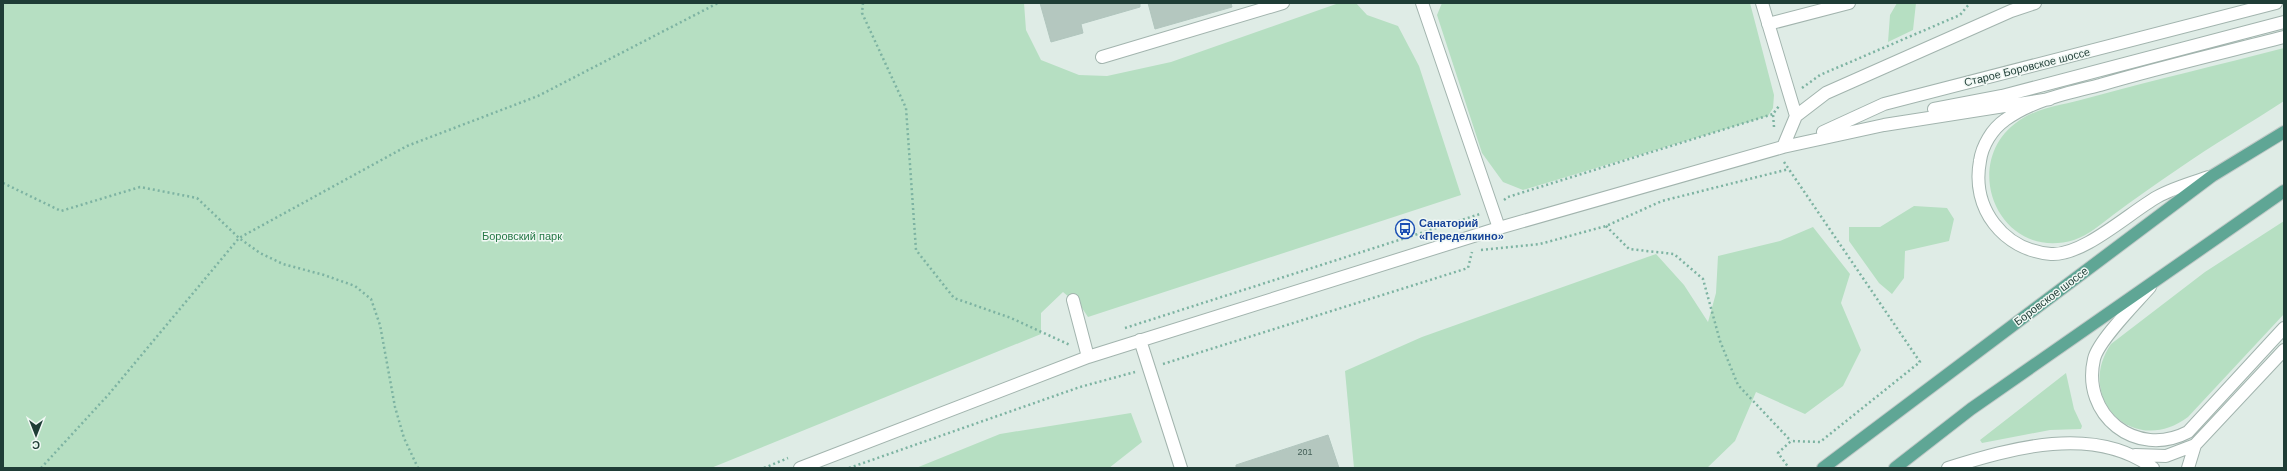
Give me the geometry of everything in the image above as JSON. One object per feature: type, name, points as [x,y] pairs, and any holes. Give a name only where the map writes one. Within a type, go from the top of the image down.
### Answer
[{"type":"main road","name":"Боровское шоссе","points":[[1824,468],[2212,176],[2284,132]]},
{"type":"main road","points":[[1895,468],[1971,409],[2284,191]]},
{"type":"street","points":[[1102,57],[1283,3]]},
{"type":"street","points":[[1422,3],[1499,228]]},
{"type":"street","points":[[1762,3],[1796,116]]},
{"type":"street","points":[[1768,24],[1849,3]]},
{"type":"street","points":[[1779,148],[1796,116],[1826,93],[2010,7],[2035,3]]},
{"type":"street","name":"Старое Боровское шоссе","points":[[1779,148],[1838,126],[1884,104],[2276,3]]},
{"type":"street","points":[[1838,126],[2002,96],[2284,22]]},
{"type":"street","points":[[2212,176],[2156,197],[2070,252],[2052,254],[2018,246],[1997,228],[1983,207],[1977,182],[1980,156],[1990,136],[2001,122],[2013,114],[2050,99],[2139,74],[2284,37]]},
{"type":"street","points":[[800,468],[1088,357],[1499,228],[1779,148],[1884,125],[2050,99]]},
{"type":"street","points":[[2155,281],[2100,346],[2093,366],[2096,395],[2105,415],[2124,433],[2138,439],[2168,441],[2188,432],[2284,328]]},
{"type":"street","points":[[1073,300],[1088,357]]},
{"type":"street","points":[[1140,340],[1181,468]]},
{"type":"street","points":[[2132,455],[2166,456],[2195,445],[2284,350]]},
{"type":"street","points":[[1948,468],[2014,451],[2059,444],[2107,446],[2132,455],[2152,468]]},
{"type":"street","points":[[2188,468],[2195,445]]},
{"type":"path","points":[[41,468],[109,394],[239,238],[407,146],[538,96],[718,3]]},
{"type":"path","points":[[863,3],[862,13],[906,108],[916,250],[954,298],[1011,318],[1072,346]]},
{"type":"path","points":[[1606,226],[1629,249],[1674,254],[1702,279],[1720,341],[1738,385],[1791,441],[1820,442],[1920,362],[1789,169],[1779,148],[1774,114],[1777,108],[1820,75],[1960,15],[1970,3]]},
{"type":"path","points":[[849,468],[1080,387],[1149,369],[1468,268],[1472,252],[1540,244],[1606,226],[1662,201],[1789,169]]},
{"type":"path","points":[[3,183],[61,211],[140,187],[196,198],[239,238],[260,253],[283,264],[324,275],[355,286],[372,299],[380,325],[394,407],[404,438],[418,468]]},
{"type":"path","points":[[1789,468],[1778,453],[1791,441]]},
{"type":"green space","name":"Боровский парк","points":[[3,3],[1024,3],[1026,30],[1041,60],[1079,75],[1107,76],[1171,62],[1339,3],[1356,3],[1367,15],[1398,26],[1419,66],[1461,195],[1088,317],[1082,308],[1063,292],[1041,313],[1041,334],[711,468],[3,468]]},
{"type":"green space","points":[[1442,3],[1750,3],[1774,95],[1773,108],[1768,116],[1523,190],[1503,182],[1482,153],[1437,15]]},
{"type":"green space","points":[[1897,3],[1916,3],[1913,30],[1888,42],[1890,15]]},
{"type":"green space","points":[[2284,48],[2284,101],[2191,160],[2085,235],[2074,240],[2047,243],[2024,236],[2006,222],[1994,203],[1989,180],[1992,157],[2003,136],[2023,118],[2030,114],[2055,106]]},
{"type":"green space","points":[[1914,206],[1947,208],[1954,219],[1949,241],[1905,251],[1904,278],[1892,294],[1879,283],[1849,241],[1849,227],[1880,227]]},
{"type":"green space","points":[[2284,221],[2284,314],[2188,417],[2168,428],[2148,430],[2130,426],[2115,416],[2105,402],[2100,384],[2101,364],[2111,344],[2205,272]]},
{"type":"green space","points":[[1813,227],[1850,274],[1841,303],[1861,350],[1843,386],[1805,414],[1756,392],[1735,441],[1707,468],[1354,468],[1345,371],[1422,337],[1656,254],[1684,285],[1708,322],[1716,293],[1718,256],[1780,241]]},
{"type":"green space","points":[[2066,373],[2074,409],[2082,426],[2081,429],[2050,430],[1982,443],[1980,440]]},
{"type":"green space","points":[[1131,413],[1142,442],[1109,468],[916,468],[1000,434]]},
{"type":"building","points":[[1040,3],[1140,3],[1140,7],[1081,24],[1083,33],[1051,42]]},
{"type":"building","points":[[1148,3],[1231,3],[1232,7],[1155,29]]},
{"type":"building","points":[[1328,435],[1339,468],[1236,468],[1236,465]]},
{"type":"place","name":"Санаторий «Переделкино»","points":[[1405,229]]}]
